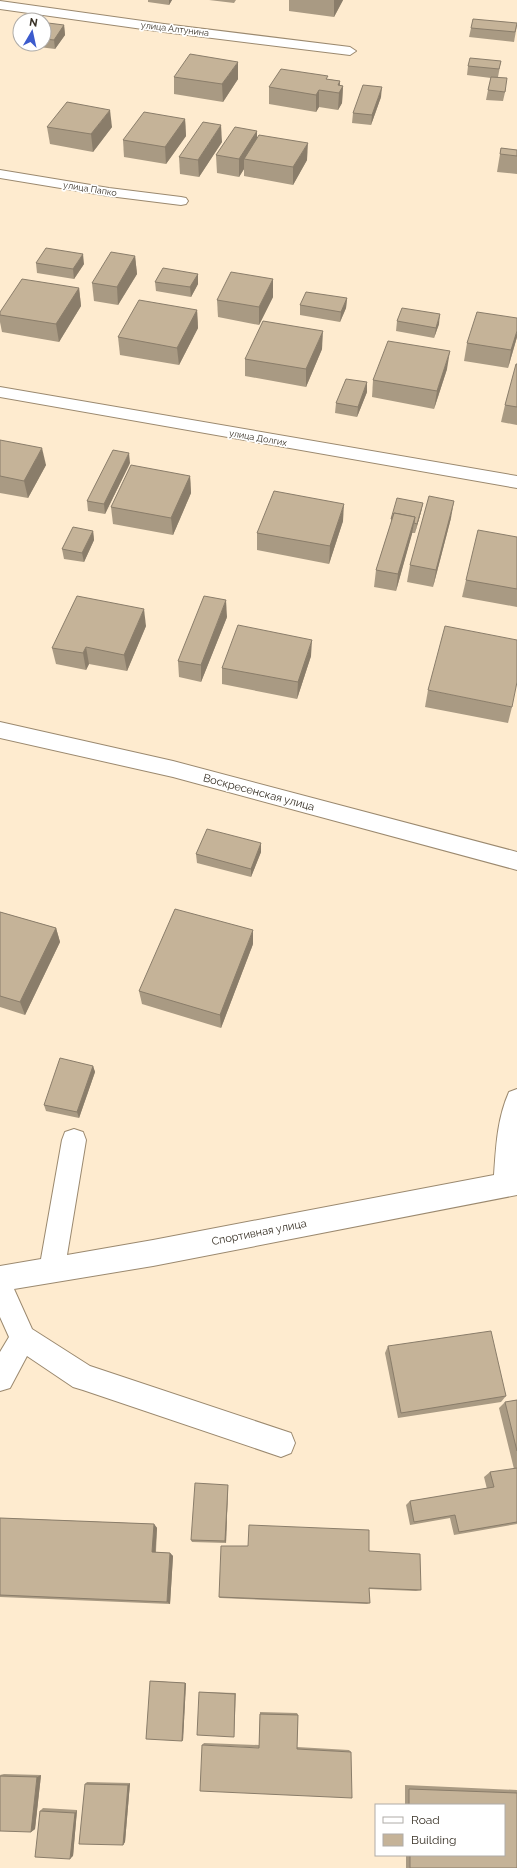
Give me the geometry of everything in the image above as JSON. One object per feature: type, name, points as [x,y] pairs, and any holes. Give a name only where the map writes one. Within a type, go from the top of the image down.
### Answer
[{"type":"street","name":"улица Алтунина","points":[[0,5],[164,28],[350,51]]},
{"type":"street","name":"улица Папко","points":[[0,174],[109,192],[180,201]]},
{"type":"street","name":"улица Долгих","points":[[0,392],[517,482]]},
{"type":"street","name":"Воскресенская улица","points":[[0,730],[173,769],[517,860]]},
{"type":"street","points":[[512,1184],[509,1131],[517,1100]]},
{"type":"street","points":[[52,1270],[74,1140]]},
{"type":"street","name":"Спортивная улица","points":[[0,1279],[512,1184]]},
{"type":"street","points":[[0,1287],[24,1338],[83,1377],[281,1443]]},
{"type":"street","points":[[0,1378],[24,1338]]},
{"type":"building","points":[[473,19],[517,23],[515,32],[471,28]]},
{"type":"building","points":[[52,24],[64,25],[54,40],[52,40]]},
{"type":"building","points":[[190,54],[238,62],[222,84],[174,77]]},
{"type":"building","points":[[470,58],[501,61],[499,69],[468,66]]},
{"type":"building","points":[[281,69],[328,76],[326,79],[340,81],[338,85],[343,86],[339,93],[319,90],[316,95],[269,87]]},
{"type":"building","points":[[491,77],[507,78],[505,92],[488,90]]},
{"type":"building","points":[[363,85],[382,87],[372,115],[353,113]]},
{"type":"building","points":[[67,102],[110,110],[91,134],[47,127]]},
{"type":"building","points":[[144,112],[185,119],[165,147],[123,140]]},
{"type":"building","points":[[203,122],[221,125],[198,160],[179,157]]},
{"type":"building","points":[[235,127],[257,131],[239,159],[216,155]]},
{"type":"building","points":[[259,135],[308,143],[293,167],[244,159]]},
{"type":"building","points":[[501,148],[517,150],[517,156],[500,154]]},
{"type":"building","points":[[46,248],[83,254],[73,269],[36,263]]},
{"type":"building","points":[[111,252],[135,256],[117,287],[92,283]]},
{"type":"building","points":[[163,268],[198,274],[190,287],[155,282]]},
{"type":"building","points":[[231,272],[273,279],[259,307],[217,300]]},
{"type":"building","points":[[22,279],[79,288],[56,324],[0,315],[0,312]]},
{"type":"building","points":[[306,292],[347,298],[341,312],[300,305]]},
{"type":"building","points":[[139,300],[197,310],[177,348],[118,337]]},
{"type":"building","points":[[402,308],[440,314],[436,328],[397,321]]},
{"type":"building","points":[[477,312],[517,318],[517,331],[511,350],[467,343]]},
{"type":"building","points":[[263,321],[323,331],[306,369],[245,359]]},
{"type":"building","points":[[388,341],[450,351],[437,391],[373,380]]},
{"type":"building","points":[[517,364],[517,407],[505,405]]},
{"type":"building","points":[[346,379],[367,382],[358,407],[336,403]]},
{"type":"building","points":[[0,440],[42,448],[24,481],[0,476]]},
{"type":"building","points":[[113,450],[129,453],[104,504],[87,501]]},
{"type":"building","points":[[131,465],[190,476],[171,518],[111,507]]},
{"type":"building","points":[[274,491],[344,504],[330,546],[257,533]]},
{"type":"building","points":[[429,496],[454,501],[436,570],[410,565]]},
{"type":"building","points":[[397,498],[423,503],[417,524],[414,523],[415,517],[394,513],[391,519]]},
{"type":"building","points":[[394,513],[415,517],[398,574],[376,570]]},
{"type":"building","points":[[73,527],[93,531],[82,553],[62,549]]},
{"type":"building","points":[[478,530],[517,537],[517,589],[466,580]]},
{"type":"building","points":[[77,596],[144,609],[124,655],[86,647],[83,653],[52,648]]},
{"type":"building","points":[[204,596],[226,600],[201,665],[178,661]]},
{"type":"building","points":[[238,625],[312,640],[298,682],[222,668]]},
{"type":"building","points":[[445,626],[517,640],[517,682],[512,707],[428,690]]},
{"type":"building","points":[[207,829],[261,843],[251,869],[196,854]]},
{"type":"building","points":[[175,909],[253,930],[220,1015],[139,991]]},
{"type":"building","points":[[0,912],[56,928],[20,1002],[0,996]]},
{"type":"building","points":[[60,1058],[93,1066],[77,1112],[44,1105]]},
{"type":"building","points":[[491,1331],[506,1396],[401,1413],[388,1346]]},
{"type":"building","points":[[517,1400],[517,1451],[505,1402]]},
{"type":"building","points":[[517,1468],[517,1522],[459,1532],[455,1515],[414,1522],[410,1501],[494,1487],[490,1472]]},
{"type":"building","points":[[195,1483],[228,1485],[225,1541],[191,1540]]},
{"type":"building","points":[[0,1518],[154,1524],[152,1552],[170,1553],[167,1602],[0,1595]]},
{"type":"building","points":[[249,1525],[369,1530],[369,1551],[420,1554],[421,1590],[369,1588],[370,1603],[219,1597],[221,1546],[248,1546]]},
{"type":"building","points":[[150,1681],[185,1683],[182,1741],[146,1739]]},
{"type":"building","points":[[199,1692],[235,1694],[234,1737],[197,1735]]},
{"type":"building","points":[[260,1714],[298,1715],[297,1749],[351,1752],[352,1798],[200,1791],[202,1745],[259,1748]]},
{"type":"building","points":[[0,1776],[37,1777],[31,1832],[0,1831]]},
{"type":"building","points":[[85,1784],[128,1785],[123,1845],[79,1844]]},
{"type":"building","points":[[409,1789],[517,1793],[517,1868],[410,1868],[410,1856],[505,1856],[505,1804],[409,1804]]},
{"type":"building","points":[[40,1811],[75,1813],[70,1859],[35,1857]]}]
